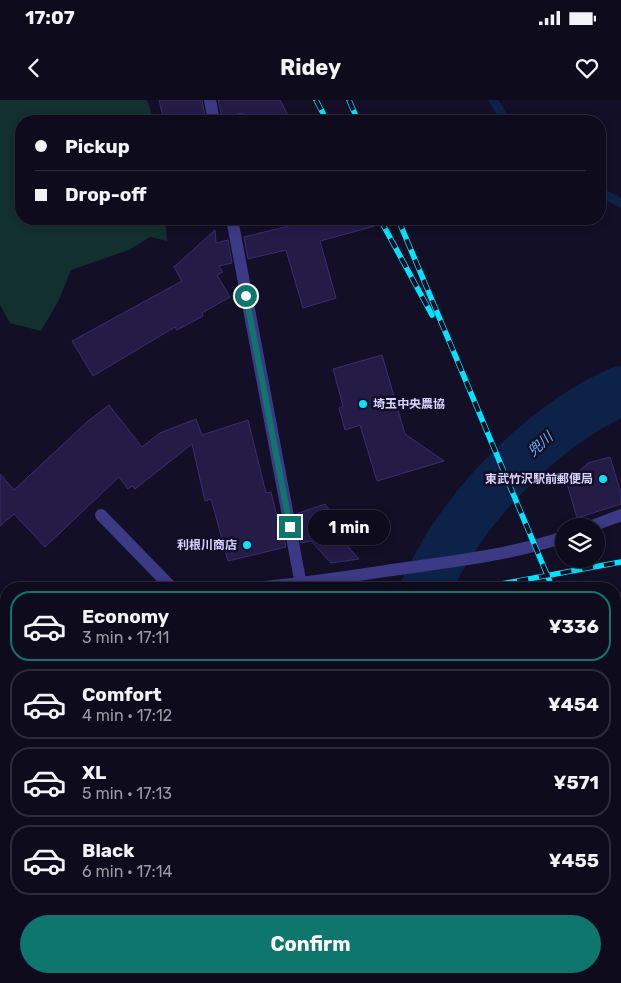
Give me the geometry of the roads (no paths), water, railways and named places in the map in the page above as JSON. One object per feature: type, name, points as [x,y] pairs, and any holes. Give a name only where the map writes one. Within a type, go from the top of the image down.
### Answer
[{"type":"street","points":[[210,100],[213,115]]},
{"type":"street","points":[[233,225],[300,582]]},
{"type":"street","points":[[101,515],[166,582]]},
{"type":"street","points":[[605,521],[621,515]]},
{"type":"street","points":[[319,582],[399,569],[474,560],[525,550],[555,540]]},
{"type":"waterway","points":[[493,100],[502,115]]},
{"type":"waterway","points":[[606,195],[621,203]]},
{"type":"waterway","name":"兜川","points":[[429,582],[453,539],[469,517],[486,495],[527,453],[573,417],[621,391]]},
{"type":"railway","points":[[316,100],[324,115]]},
{"type":"railway","points":[[349,100],[355,115]]},
{"type":"railway","points":[[383,225],[432,315]]},
{"type":"railway","points":[[401,225],[550,582]]},
{"type":"railway","points":[[512,582],[621,562]]},
{"type":"place","name":"埼玉中央農協","points":[[363,404]]},
{"type":"place","name":"東武竹沢駅前郵便局","points":[[603,479]]},
{"type":"place","name":"利根川商店","points":[[247,545]]}]
